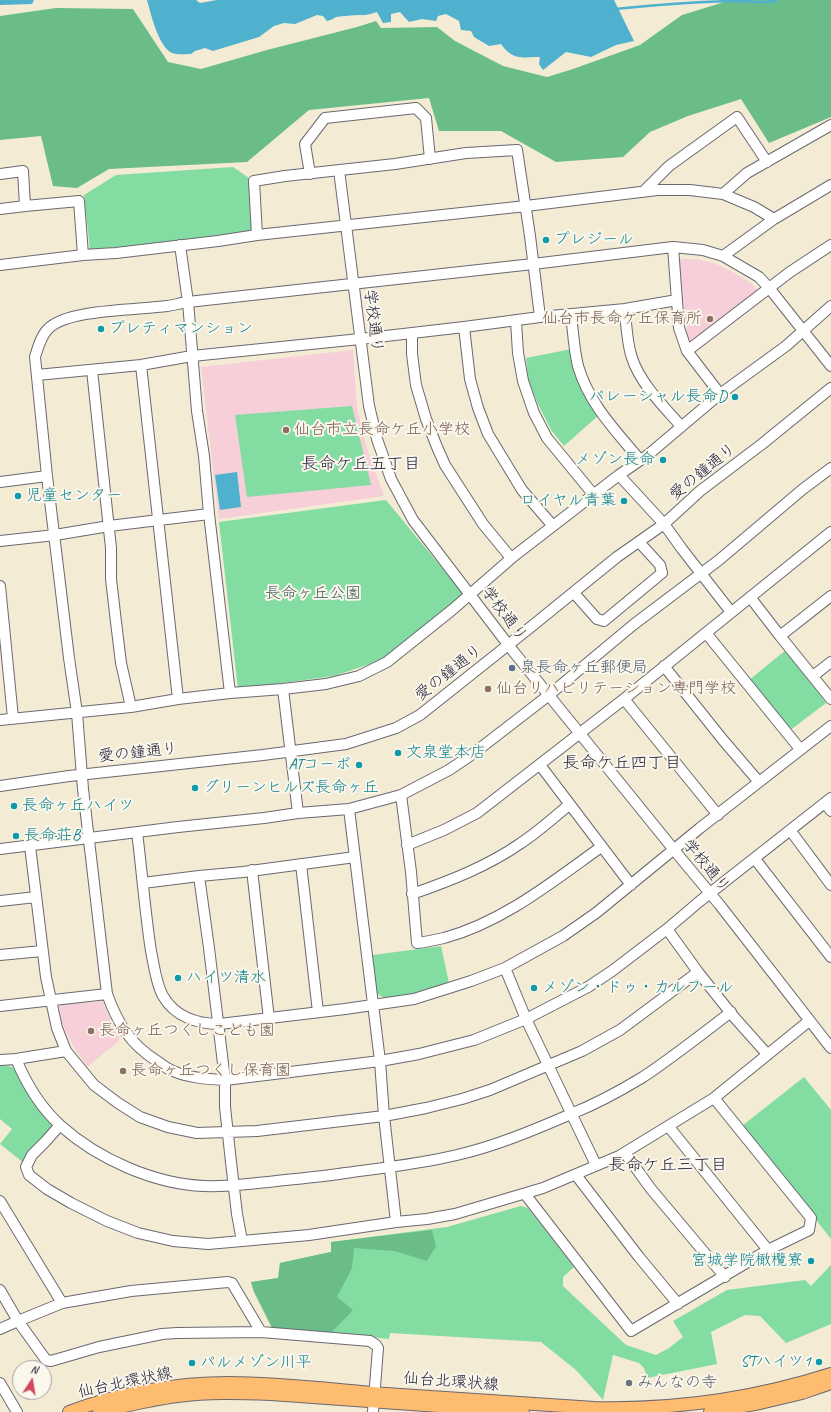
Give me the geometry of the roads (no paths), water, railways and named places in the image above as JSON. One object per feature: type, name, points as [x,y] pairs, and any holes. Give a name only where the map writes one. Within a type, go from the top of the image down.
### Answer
[{"type":"main road","name":"仙台北環状線","points":[[69,1412],[137,1393],[194,1385],[256,1384],[374,1402],[632,1409],[684,1405],[734,1398],[793,1386],[831,1374]]},
{"type":"main road","points":[[710,1412],[760,1403],[802,1393],[831,1383]]},
{"type":"main road","name":"仙台北環状線","points":[[99,1412],[144,1401],[205,1393],[234,1392],[523,1412]]},
{"type":"street","points":[[310,174],[305,144],[325,118],[416,108],[426,118],[430,159]]},
{"type":"street","points":[[643,192],[670,166],[737,117],[767,162]]},
{"type":"street","points":[[723,194],[747,173],[831,125]]},
{"type":"street","points":[[257,235],[254,181],[430,159],[466,153],[517,150],[526,206],[540,316]]},
{"type":"street","name":"学校通り","points":[[339,170],[369,406],[377,439],[391,478],[413,520],[508,645],[673,850],[710,893],[831,1048]]},
{"type":"street","points":[[0,174],[23,171],[25,206]]},
{"type":"street","points":[[723,256],[774,219],[831,185]]},
{"type":"street","points":[[0,265],[83,255],[116,254],[257,235],[526,206],[657,190],[690,190],[723,194],[754,207],[774,219]]},
{"type":"street","points":[[0,209],[79,202],[83,255]]},
{"type":"street","points":[[687,351],[831,244]]},
{"type":"street","points":[[180,245],[188,302],[197,411],[204,456],[209,514],[230,693]]},
{"type":"street","points":[[673,247],[679,328],[687,351],[720,394]]},
{"type":"street","points":[[829,804],[790,830],[667,929],[612,971],[588,986],[526,1019],[474,1040],[419,1054],[380,1061],[225,1080],[202,1078],[173,1071],[146,1054],[128,1037],[115,1015],[107,994],[82,775],[78,713],[69,658],[47,476],[35,357],[40,342],[48,329],[61,320],[77,315],[167,306],[188,302],[673,247],[703,250],[723,256],[759,277],[831,366]]},
{"type":"street","points":[[37,375],[141,365],[192,356],[360,339],[516,321],[540,316],[625,309],[677,300]]},
{"type":"street","points":[[0,720],[78,713],[131,707],[178,699],[326,684],[359,676],[387,662],[407,647],[470,595],[511,558],[593,494],[640,460],[720,394],[786,346],[831,306]]},
{"type":"street","points":[[625,309],[632,359],[643,379],[681,426]]},
{"type":"street","points":[[571,314],[578,365],[587,391],[600,413],[640,460]]},
{"type":"street","points":[[516,321],[518,353],[523,381],[534,413],[547,438],[593,494]]},
{"type":"street","points":[[464,327],[470,379],[478,408],[488,434],[522,490],[553,526]]},
{"type":"street","points":[[412,333],[412,354],[416,385],[426,419],[436,445],[445,465],[482,524],[511,558]]},
{"type":"street","points":[[141,365],[178,699]]},
{"type":"street","points":[[92,370],[109,526],[111,579],[117,636],[121,663],[131,707]]},
{"type":"street","name":"愛の鐘通り","points":[[0,786],[346,744],[396,728],[420,715],[617,557],[664,524],[700,491],[762,444],[831,388]]},
{"type":"street","points":[[0,849],[298,813],[349,809],[401,795],[449,770],[474,753],[548,695],[633,625],[701,574],[831,468]]},
{"type":"street","points":[[619,475],[664,524],[731,612]]},
{"type":"street","points":[[0,482],[47,476]]},
{"type":"street","points":[[0,541],[209,514]]},
{"type":"street","points":[[407,844],[444,830],[477,813],[580,734],[831,532]]},
{"type":"street","points":[[574,593],[597,619],[604,620],[662,573],[660,565],[639,542]]},
{"type":"street","points":[[0,586],[13,718]]},
{"type":"street","points":[[780,636],[831,596]]},
{"type":"street","points":[[750,597],[831,699]]},
{"type":"street","points":[[706,633],[800,749]]},
{"type":"street","points":[[813,676],[831,662]]},
{"type":"street","points":[[664,666],[758,782]]},
{"type":"street","points":[[283,689],[298,813]]},
{"type":"street","points":[[624,699],[718,815]]},
{"type":"street","points":[[137,832],[155,971],[163,996],[172,1007],[183,1016],[209,1025],[249,1022],[372,1005],[414,998],[471,981],[505,968],[563,936],[631,885],[800,749],[829,730]]},
{"type":"street","points":[[540,765],[631,885]]},
{"type":"street","points":[[401,795],[417,943],[444,938],[493,919],[551,883],[601,847]]},
{"type":"street","points":[[412,894],[461,876],[491,862],[521,843],[569,805]]},
{"type":"street","points":[[349,809],[380,1061],[384,1116],[396,1222]]},
{"type":"street","points":[[790,830],[831,886]]},
{"type":"street","points":[[30,846],[42,950],[50,1000],[57,1028],[66,1051],[94,1085],[140,1117],[168,1127],[197,1133],[228,1133],[384,1116],[462,1099],[490,1090],[582,1051],[620,1030],[698,972]]},
{"type":"street","points":[[143,883],[243,872],[355,857]]},
{"type":"street","points":[[754,859],[831,957]]},
{"type":"street","points":[[302,864],[318,1012]]},
{"type":"street","points":[[252,870],[269,1019]]},
{"type":"street","points":[[199,876],[225,1080],[225,1107],[242,1241]]},
{"type":"street","points":[[0,901],[36,897]]},
{"type":"street","points":[[667,929],[698,972],[767,1054]]},
{"type":"street","points":[[0,955],[42,950]]},
{"type":"street","points":[[505,968],[526,1019],[596,1165]]},
{"type":"street","points":[[0,1006],[107,994]]},
{"type":"street","points":[[16,1059],[25,1080],[60,1125],[84,1144],[118,1164],[162,1180],[203,1186],[234,1186],[390,1167],[456,1156],[504,1141],[572,1114],[606,1098],[642,1077],[731,1012]]},
{"type":"street","points":[[60,1125],[32,1155],[26,1167],[29,1175],[47,1189],[71,1203],[101,1218],[138,1233],[173,1241],[208,1244],[309,1235],[396,1222],[427,1220],[525,1194],[576,1175],[625,1153],[714,1098],[809,1021]]},
{"type":"street","points":[[0,1060],[66,1051]]},
{"type":"street","points":[[525,1194],[631,1331],[725,1277],[768,1250],[809,1230],[811,1218],[714,1098]]},
{"type":"street","points":[[668,1127],[768,1250]]},
{"type":"street","points":[[625,1153],[651,1189],[725,1277]]},
{"type":"street","points":[[576,1175],[639,1257],[678,1304]]},
{"type":"street","points":[[0,1201],[62,1303]]},
{"type":"street","points":[[0,1329],[62,1303],[131,1291],[228,1282],[232,1283],[260,1332]]},
{"type":"street","points":[[0,1290],[18,1321],[40,1353],[46,1360],[51,1361],[100,1347],[162,1334],[260,1332],[374,1342],[378,1348],[374,1402]]},
{"type":"street","points":[[0,1383],[17,1412]]},
{"type":"water","points":[[0,0],[34,0],[32,4],[0,5]]},
{"type":"water","points":[[147,0],[196,0],[200,3],[217,0],[614,0],[634,41],[616,45],[591,57],[566,52],[543,70],[539,64],[540,57],[518,57],[510,53],[501,44],[489,46],[474,37],[471,31],[461,30],[459,21],[446,14],[438,16],[436,21],[422,19],[409,22],[400,12],[391,14],[391,22],[383,23],[377,12],[365,15],[336,17],[327,21],[323,16],[317,15],[295,24],[284,23],[274,26],[259,37],[213,51],[205,48],[191,54],[176,54],[167,49],[159,37]]},
{"type":"water","points":[[237,472],[241,507],[220,510],[215,475]]},
{"type":"waterway","points":[[615,9],[702,2],[767,2],[777,0]]},
{"type":"place","name":"プレジール","points":[[546,240]]},
{"type":"place","name":"仙台市長命ケ丘保育所","points":[[710,319]]},
{"type":"place","name":"プレティマンション","points":[[101,329]]},
{"type":"place","name":"パレーシャル長命D","points":[[735,397]]},
{"type":"place","name":"仙台市立長命ケ丘小学校","points":[[286,430]]},
{"type":"place","name":"メゾン長命","points":[[663,460]]},
{"type":"place","name":"児童センター","points":[[18,496]]},
{"type":"place","name":"ロイヤル青葉","points":[[624,501]]},
{"type":"place","name":"泉長命ヶ丘郵便局","points":[[512,668]]},
{"type":"place","name":"仙台リハビリテーション専門学校","points":[[488,689]]},
{"type":"place","name":"文泉堂本店","points":[[398,753]]},
{"type":"place","name":"ATコーポ","points":[[359,765]]},
{"type":"place","name":"グリーンヒルズ長命ヶ丘","points":[[195,788]]},
{"type":"place","name":"長命ヶ丘ハイツ","points":[[14,806]]},
{"type":"place","name":"長命荘B","points":[[16,836]]},
{"type":"place","name":"ハイツ清水","points":[[178,978]]},
{"type":"place","name":"メゾン・ドゥ・カルフール","points":[[534,988]]},
{"type":"place","name":"長命ヶ丘つくしこども園","points":[[91,1031]]},
{"type":"place","name":"長命ヶ丘つくし保育園","points":[[123,1071]]},
{"type":"place","name":"宮城学院橄欖寮","points":[[811,1261]]},
{"type":"place","name":"STハイツ1","points":[[819,1362]]},
{"type":"place","name":"パルメゾン川平","points":[[192,1363]]},
{"type":"place","name":"みんなの寺","points":[[629,1383]]},
{"type":"district","name":"長命ケ丘五丁目","points":[[361,465]]},
{"type":"district","name":"長命ケ丘四丁目","points":[[622,764]]},
{"type":"district","name":"長命ケ丘三丁目","points":[[668,1166]]},
{"type":"park label","name":"長命ヶ丘公園","points":[[313,594]]}]
